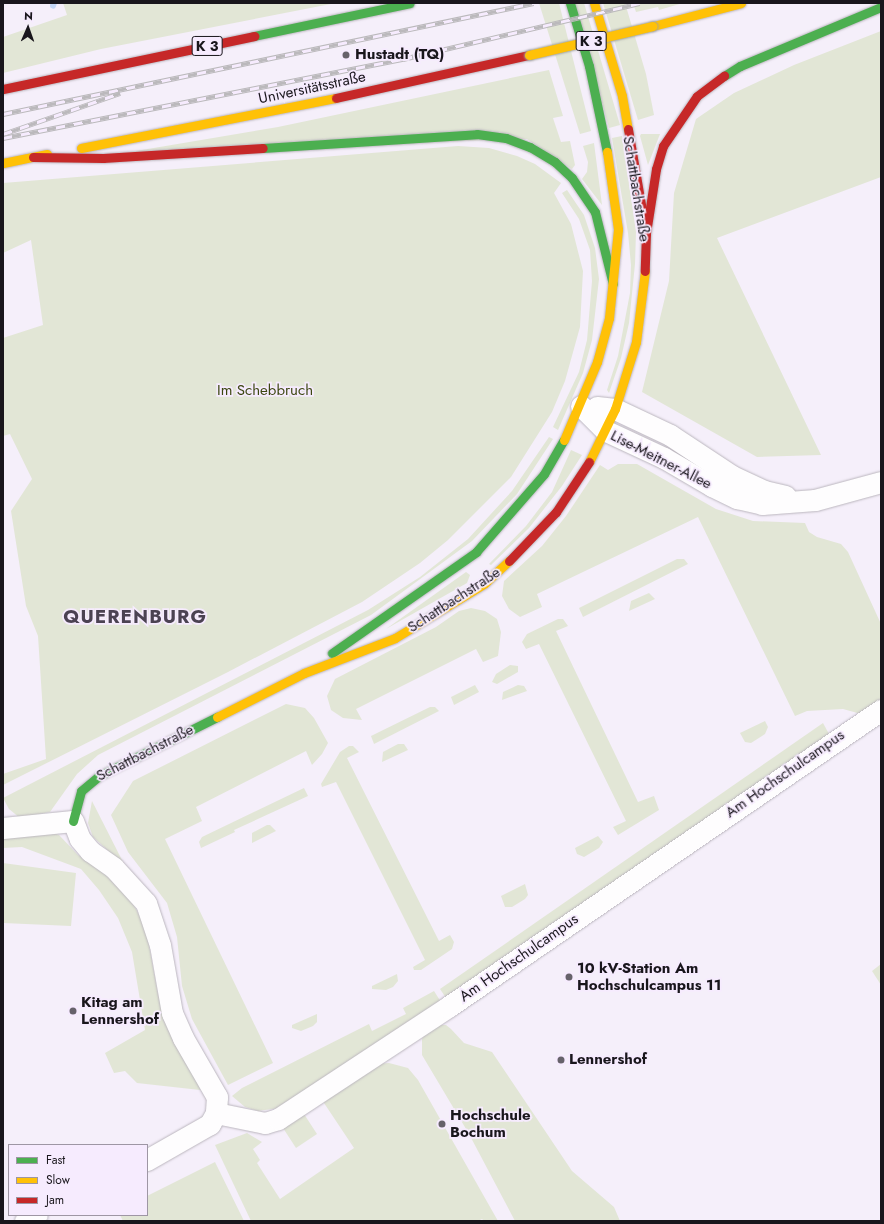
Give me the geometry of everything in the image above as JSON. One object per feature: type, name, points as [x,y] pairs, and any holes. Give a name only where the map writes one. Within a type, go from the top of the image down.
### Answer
[{"type":"main road","name":"K 3","points":[[3,89],[410,3]]},
{"type":"main road","name":"Schattbachstraße","points":[[304,673],[476,552],[544,474],[564,441],[581,406],[597,362],[609,318],[614,284],[618,229],[614,184],[589,66],[570,3]]},
{"type":"main road","name":"Schattbachstraße","points":[[74,821],[81,792],[99,776],[304,673],[396,638],[442,611],[485,583],[520,553],[556,512],[583,474],[606,431],[615,408],[636,342],[645,280],[646,233],[622,96],[594,3]]},
{"type":"main road","name":"Universitätsstraße","points":[[3,163],[334,98],[529,55],[653,26],[741,3]]},
{"type":"main road","points":[[646,233],[656,170],[663,146],[698,96],[712,82],[740,66],[881,6]]},
{"type":"main road","points":[[33,157],[103,158],[461,135],[506,138],[530,147],[555,162],[572,178],[595,212],[614,284]]},
{"type":"street","name":"Lise-Meitner-Allee","points":[[581,406],[615,408],[670,435],[732,476],[764,491],[804,501]]},
{"type":"street","name":"Lise-Meitner-Allee","points":[[581,406],[606,431],[664,458],[712,486],[737,498],[762,504],[804,501],[857,490],[881,482]]},
{"type":"street","name":"Am Hochschulcampus","points":[[216,1113],[265,1123],[278,1119],[448,1007],[881,710]]},
{"type":"street","points":[[6,822],[74,821],[80,839],[114,868],[146,903],[160,946],[172,1012],[183,1038],[216,1092],[216,1113],[210,1124],[199,1133],[148,1159]]},
{"type":"street","points":[[25,1221],[35,1216]]},
{"type":"green space","points":[[63,3],[336,3],[101,49],[3,73],[3,37],[67,15]]},
{"type":"green space","points":[[539,3],[559,3],[591,131],[580,134]]},
{"type":"green space","points":[[575,3],[584,3],[620,125],[609,128]]},
{"type":"green space","points":[[603,3],[625,3],[646,74],[654,115],[638,120]]},
{"type":"green space","points":[[633,3],[683,3],[659,10],[658,7],[636,12]]},
{"type":"green space","points":[[881,31],[881,177],[717,238],[821,455],[757,457],[642,392],[669,281],[674,193],[696,119],[734,93],[794,65]]},
{"type":"green space","points":[[549,70],[563,116],[553,118],[561,142],[570,141],[575,165],[572,169],[527,139],[130,152],[278,127]]},
{"type":"green space","points":[[641,134],[660,134],[648,165],[640,136]]},
{"type":"green space","points":[[622,136],[636,232],[635,264],[629,323],[621,358],[609,393],[607,390],[618,356],[630,293],[631,265],[628,233],[612,138]]},
{"type":"green space","points":[[594,143],[602,205],[582,179],[587,172],[588,162],[583,146]]},
{"type":"green space","name":"Im Schebbruch","points":[[458,146],[489,148],[517,156],[535,164],[561,183],[554,193],[571,224],[583,271],[580,327],[565,381],[552,412],[511,477],[448,540],[420,563],[362,602],[228,672],[3,785],[3,774],[46,759],[38,636],[26,606],[11,511],[32,479],[10,434],[3,436],[3,338],[43,325],[31,240],[3,253],[3,183]]},
{"type":"green space","points":[[567,190],[584,215],[595,248],[599,279],[592,340],[583,373],[558,430],[553,427],[579,372],[587,340],[592,281],[590,250],[579,219],[562,193]]},
{"type":"green space","points":[[549,437],[553,439],[517,494],[472,541],[371,615],[98,755],[77,774],[50,812],[20,818],[9,809],[3,798],[368,610],[420,577],[468,539],[512,491]]},
{"type":"green space","points":[[571,450],[582,455],[562,486],[529,528],[491,565],[489,564],[526,526],[552,492]]},
{"type":"green space","points":[[618,464],[637,464],[716,509],[753,521],[805,523],[809,532],[817,537],[841,544],[848,552],[881,624],[881,702],[861,714],[843,709],[807,711],[795,716],[698,517],[537,594],[542,607],[520,617],[509,609],[502,596],[504,581],[542,546],[566,516],[600,465],[608,470]]},
{"type":"green space","points":[[677,559],[684,559],[688,564],[583,617],[579,608]]},
{"type":"green space","points":[[466,572],[470,575],[467,583],[386,629]]},
{"type":"green space","points":[[649,593],[655,599],[629,611],[631,601]]},
{"type":"green space","points":[[471,608],[485,611],[497,619],[501,632],[498,656],[483,662],[476,649],[356,709],[362,720],[343,718],[331,710],[327,696],[335,679],[436,627],[459,611]]},
{"type":"green space","points":[[558,619],[563,619],[568,626],[556,631],[638,802],[654,796],[659,810],[618,835],[613,827],[626,821],[539,644],[526,649],[522,642],[527,634]]},
{"type":"green space","points":[[510,665],[518,666],[518,672],[497,684],[492,682],[496,674]]},
{"type":"green space","points":[[475,685],[479,692],[454,705],[451,697]]},
{"type":"green space","points":[[518,685],[524,686],[527,691],[502,700],[503,692]]},
{"type":"green space","points":[[286,704],[305,708],[314,718],[328,743],[322,754],[312,765],[306,751],[196,807],[202,821],[165,839],[273,1063],[228,1085],[192,1019],[182,986],[177,937],[167,903],[128,852],[111,815],[133,781]]},
{"type":"green space","points":[[430,707],[435,707],[439,711],[374,744],[371,736]]},
{"type":"green space","points":[[765,721],[768,727],[765,734],[751,743],[745,742],[740,733]]},
{"type":"green space","points":[[823,723],[829,734],[446,998],[440,989]]},
{"type":"green space","points":[[398,744],[404,744],[408,750],[382,762],[383,752]]},
{"type":"green space","points":[[349,746],[353,746],[359,752],[347,758],[439,941],[450,935],[454,942],[452,949],[421,970],[414,970],[413,967],[425,960],[336,782],[322,787],[321,784],[340,752]]},
{"type":"green space","points":[[304,788],[308,796],[234,830],[235,832],[201,848],[199,842],[202,837]]},
{"type":"green space","points":[[92,801],[125,866],[93,837],[88,823]]},
{"type":"green space","points":[[267,825],[270,825],[276,831],[252,843],[252,833]]},
{"type":"green space","points":[[48,831],[59,835],[78,855],[106,873],[134,905],[146,929],[158,994],[200,1084],[200,1090],[137,1083],[125,1071],[114,1073],[105,1053],[145,1030],[132,952],[118,918],[99,890],[81,869],[22,847],[3,848],[3,839]]},
{"type":"green space","points":[[598,836],[603,842],[599,848],[584,857],[577,854],[575,848]]},
{"type":"green space","points":[[3,863],[76,873],[71,926],[3,923]]},
{"type":"green space","points":[[525,884],[528,895],[525,899],[512,907],[505,907],[501,896]]},
{"type":"green space","points":[[881,964],[881,985],[872,971]]},
{"type":"green space","points":[[397,974],[398,981],[393,987],[386,990],[372,989],[372,986]]},
{"type":"green space","points":[[434,991],[441,1002],[279,1108],[258,1111],[245,1107],[232,1096],[242,1088],[369,1024],[372,1031],[406,1014],[403,1008]]},
{"type":"green space","points":[[317,1014],[317,1022],[313,1026],[301,1031],[292,1028],[292,1025]]},
{"type":"green space","points":[[435,1025],[446,1025],[464,1043],[492,1052],[572,1171],[614,1207],[620,1221],[515,1221],[469,1134],[422,1055],[422,1039],[426,1031]]},
{"type":"green space","points":[[389,1063],[408,1068],[418,1080],[498,1221],[484,1221],[482,1219],[478,1221],[251,1221],[215,1145],[247,1133],[262,1142],[253,1149],[260,1160],[257,1163],[280,1199],[354,1148],[322,1100],[376,1064]]},
{"type":"green space","points":[[304,1114],[317,1134],[296,1148],[283,1128]]},
{"type":"green space","points":[[215,1162],[244,1221],[123,1221],[120,1216],[148,1216],[148,1196]]},
{"type":"railway","points":[[3,114],[534,3]]},
{"type":"railway","points":[[3,138],[403,59],[639,3]]},
{"type":"railway","points":[[3,134],[120,93]]},
{"type":"traffic: fast","points":[[254,36],[410,3]]},
{"type":"traffic: fast","points":[[570,3],[589,66],[607,152]]},
{"type":"traffic: fast","points":[[724,76],[740,66],[881,7]]},
{"type":"traffic: fast","points":[[263,148],[477,134],[506,138],[530,147],[555,162],[572,178],[595,212],[613,284]]},
{"type":"traffic: fast","points":[[332,653],[476,552],[544,474],[564,440]]},
{"type":"traffic: fast","points":[[73,821],[81,791],[99,776],[217,717]]},
{"type":"traffic: slow","points":[[594,3],[622,96],[628,129]]},
{"type":"traffic: slow","points":[[653,26],[741,3]]},
{"type":"traffic: slow","points":[[529,55],[653,26]]},
{"type":"traffic: slow","points":[[81,148],[336,98]]},
{"type":"traffic: slow","points":[[564,440],[597,362],[609,318],[618,229],[607,152]]},
{"type":"traffic: slow","points":[[3,163],[47,154]]},
{"type":"traffic: slow","points":[[589,462],[615,409],[636,342],[645,271]]},
{"type":"traffic: slow","points":[[217,717],[304,673],[395,638],[485,583],[509,561]]},
{"type":"traffic: jam","points":[[3,89],[254,36]]},
{"type":"traffic: jam","points":[[336,98],[529,55]]},
{"type":"traffic: jam","points":[[646,233],[656,169],[663,146],[697,96],[724,76]]},
{"type":"traffic: jam","points":[[628,129],[646,233],[645,271]]},
{"type":"traffic: jam","points":[[33,157],[103,158],[263,148]]},
{"type":"traffic: jam","points":[[509,561],[556,512],[589,462]]},
{"type":"place","name":"Hustadt (TQ)","points":[[346,55]]},
{"type":"place","name":"10 kV-Station Am Hochschulcampus 11","points":[[569,977]]},
{"type":"place","name":"Kitag am Lennershof","points":[[73,1011]]},
{"type":"place","name":"Lennershof","points":[[561,1060]]},
{"type":"place","name":"Hochschule Bochum","points":[[442,1124]]},
{"type":"district","name":"QUERENBURG","points":[[135,617]]}]
